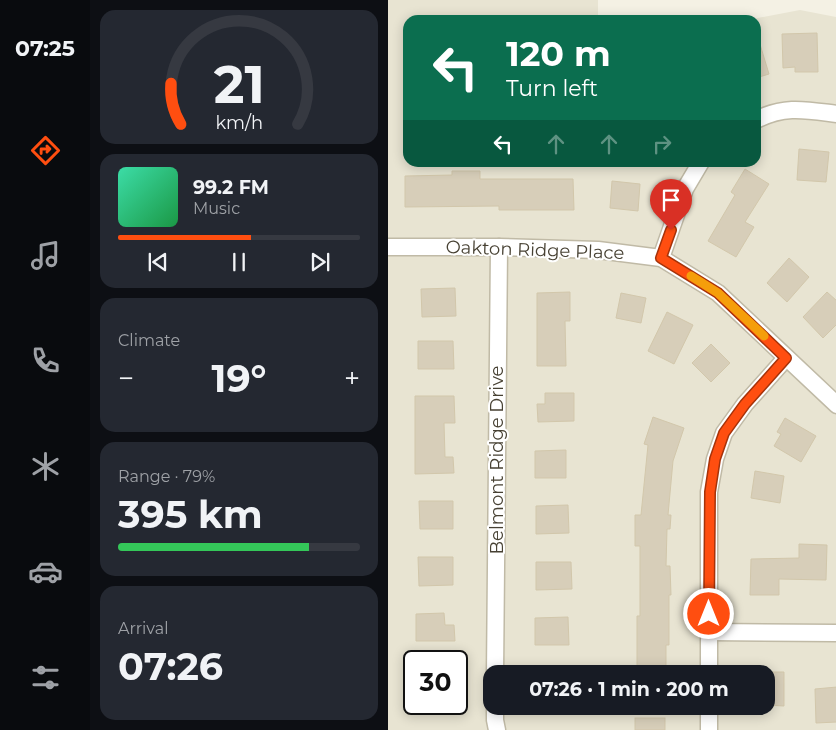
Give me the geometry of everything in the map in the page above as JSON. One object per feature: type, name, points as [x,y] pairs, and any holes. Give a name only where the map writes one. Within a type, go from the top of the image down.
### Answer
[{"type":"street","points":[[761,117],[793,109],[836,114]]},
{"type":"street","points":[[661,258],[685,189],[698,167]]},
{"type":"street","name":"Oakton Ridge Place","points":[[388,247],[499,247],[598,250],[661,258],[718,293],[836,405]]},
{"type":"street","name":"Belmont Ridge Drive","points":[[496,665],[499,247]]},
{"type":"street","points":[[709,665],[710,492],[715,459],[724,433],[745,404],[786,358]]},
{"type":"street","points":[[709,632],[836,632]]},
{"type":"street","points":[[495,715],[497,730]]},
{"type":"street","points":[[709,715],[709,730]]},
{"type":"shaded area","points":[[388,0],[598,0],[598,15],[403,15],[403,167],[761,167],[761,17],[800,10],[836,17],[836,730],[388,730]]},
{"type":"building","points":[[817,33],[818,72],[795,72],[795,67],[783,68],[782,34]]},
{"type":"building","points":[[761,48],[769,74],[761,76]]},
{"type":"building","points":[[799,149],[829,152],[826,182],[797,180]]},
{"type":"building","points":[[745,169],[769,184],[745,222],[754,227],[736,257],[708,241],[735,195],[731,192]]},
{"type":"building","points":[[452,171],[480,171],[480,179],[573,179],[574,210],[499,210],[499,206],[405,207],[405,176],[452,175]]},
{"type":"building","points":[[612,181],[640,184],[638,211],[610,208]]},
{"type":"building","points":[[789,258],[809,277],[787,302],[767,283]]},
{"type":"building","points":[[455,288],[456,316],[422,317],[421,289]]},
{"type":"building","points":[[570,292],[570,321],[565,321],[566,366],[537,366],[537,293]]},
{"type":"building","points":[[827,292],[837,301],[837,324],[823,338],[803,317]]},
{"type":"building","points":[[621,293],[646,298],[641,323],[616,318]]},
{"type":"building","points":[[667,312],[693,325],[674,364],[648,351]]},
{"type":"building","points":[[418,341],[453,341],[454,369],[418,369]]},
{"type":"building","points":[[711,344],[730,363],[711,382],[692,363]]},
{"type":"building","points":[[545,393],[574,393],[574,421],[538,422],[537,404],[545,404]]},
{"type":"building","points":[[415,396],[454,396],[455,423],[444,423],[445,457],[453,457],[454,473],[415,474]]},
{"type":"building","points":[[653,417],[684,428],[673,461],[668,515],[671,515],[670,529],[667,529],[666,566],[670,566],[671,595],[669,595],[669,645],[666,645],[666,665],[637,665],[637,616],[640,616],[640,546],[635,546],[635,515],[641,515],[648,445],[644,444]]},
{"type":"building","points":[[785,418],[816,436],[801,462],[774,446],[781,434],[777,432]]},
{"type":"building","points":[[566,450],[566,478],[535,478],[535,451]]},
{"type":"building","points":[[755,471],[784,476],[780,503],[751,498]]},
{"type":"building","points":[[419,501],[453,501],[453,529],[420,529]]},
{"type":"building","points":[[568,505],[569,533],[536,534],[536,506]]},
{"type":"building","points":[[799,544],[827,545],[826,580],[779,579],[779,595],[750,595],[751,559],[799,558]]},
{"type":"building","points":[[418,557],[453,557],[453,585],[419,586]]},
{"type":"building","points":[[536,562],[571,562],[572,589],[536,590]]},
{"type":"building","points":[[444,613],[445,625],[454,625],[455,641],[416,641],[416,614]]},
{"type":"building","points":[[568,617],[569,645],[535,645],[535,618]]},
{"type":"building","points":[[775,672],[784,672],[784,706],[775,705]]},
{"type":"building","points":[[837,687],[837,722],[816,723],[815,689]]},
{"type":"building","points":[[635,718],[665,718],[665,730],[635,730]]},
{"type":"slow traffic","points":[[691,276],[718,293],[764,336]]},
{"type":"route","points":[[671,230],[661,258],[718,293],[786,358],[745,404],[724,433],[715,459],[710,492],[709,614]]}]
